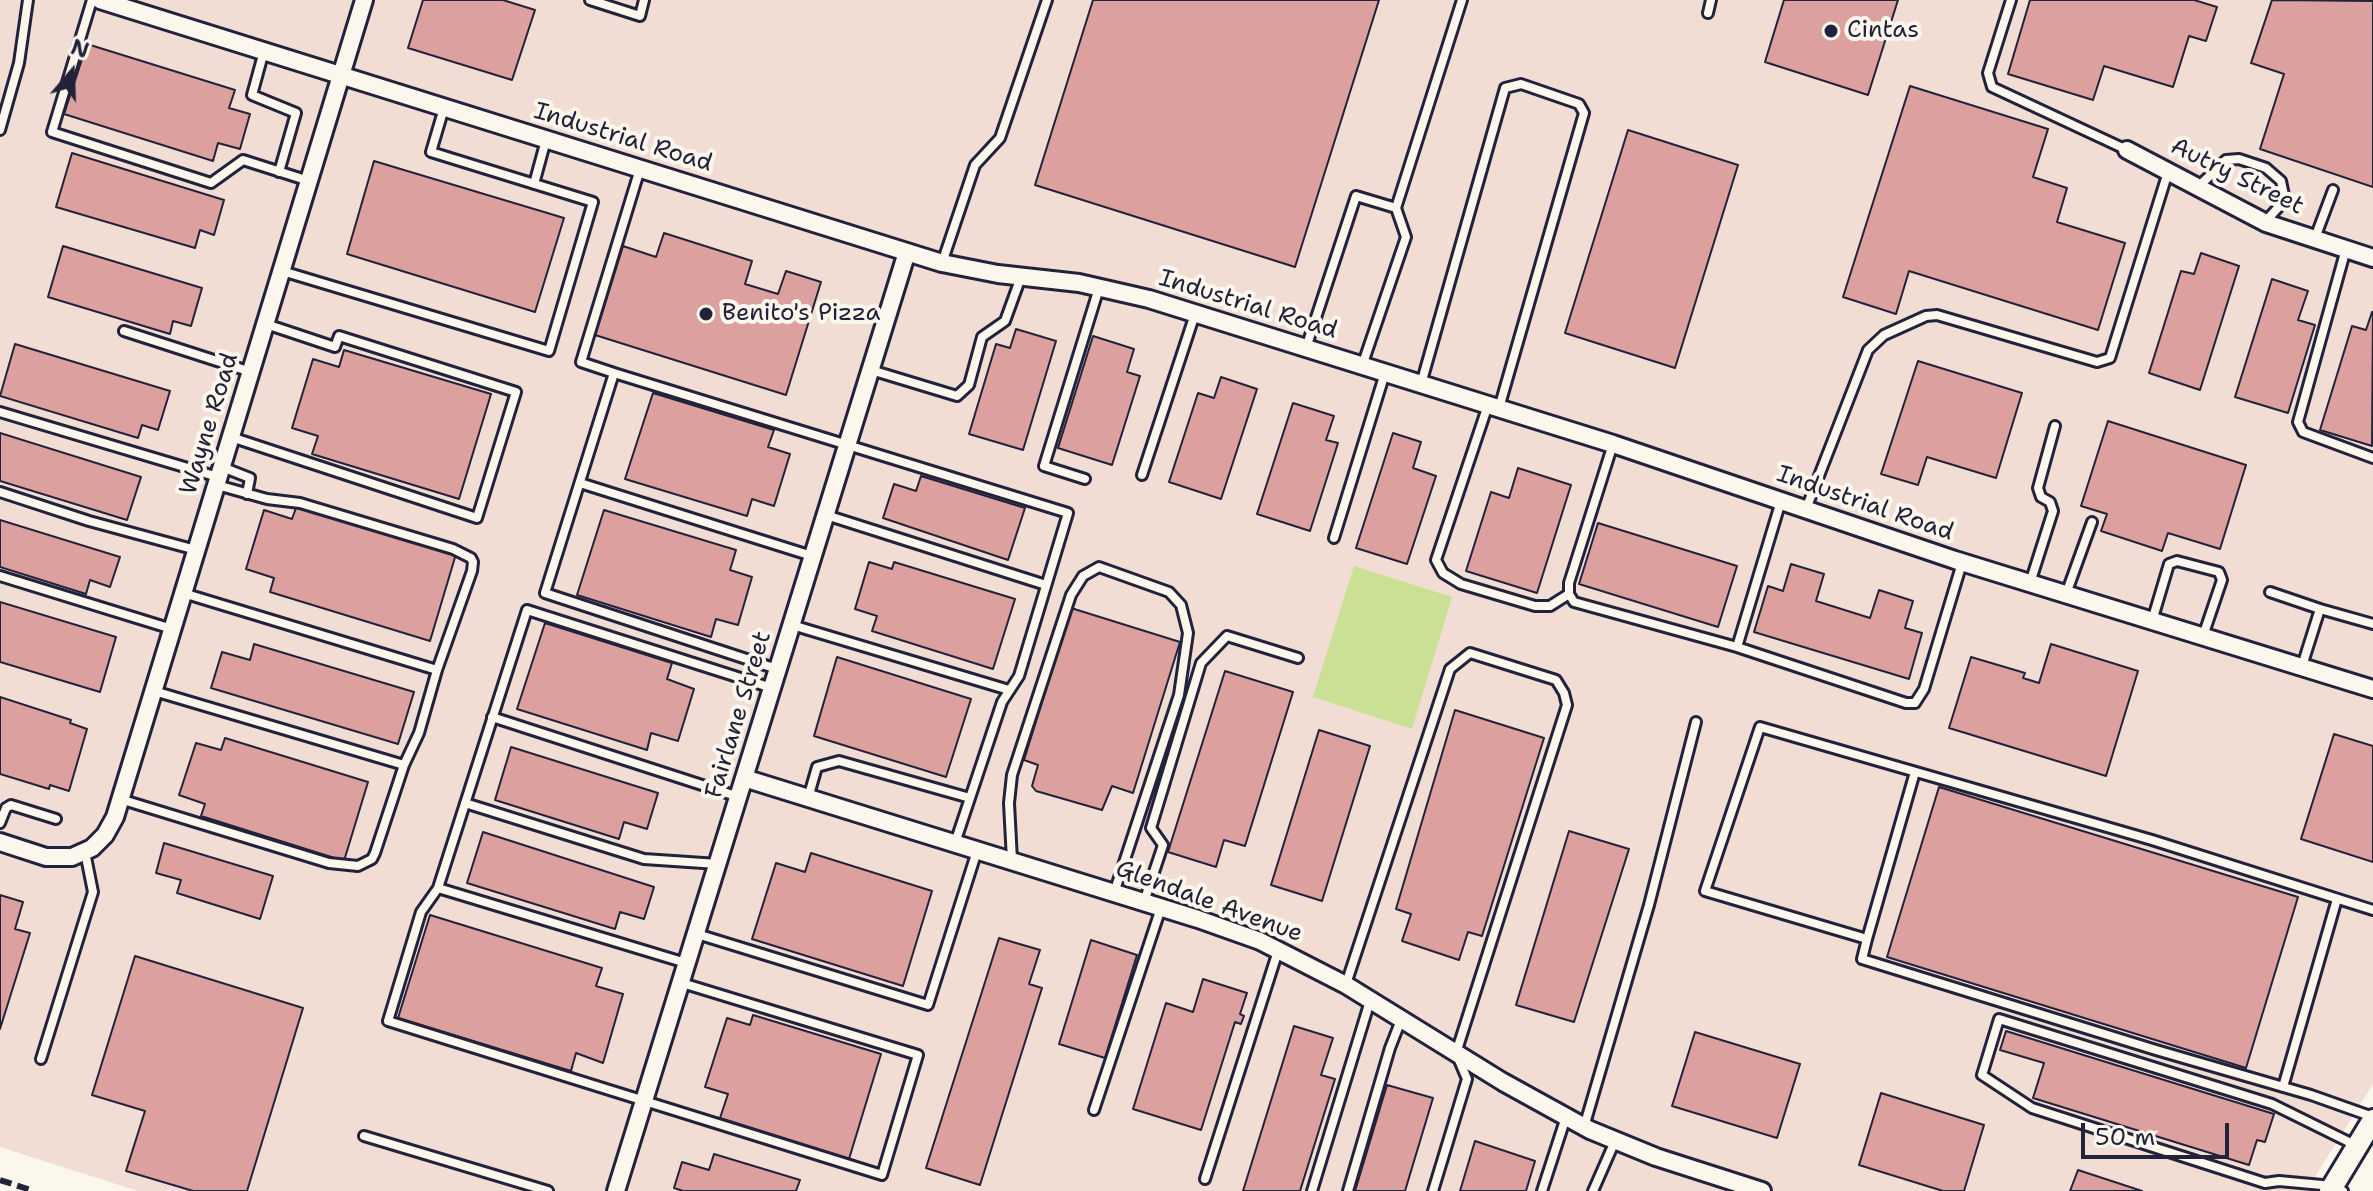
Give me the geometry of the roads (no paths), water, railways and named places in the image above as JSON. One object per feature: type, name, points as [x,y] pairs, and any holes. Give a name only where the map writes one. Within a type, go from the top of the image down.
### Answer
[{"type":"street","name":"Industrial Road","points":[[100,0],[942,263],[1099,287],[1195,314],[1613,444],[1962,562],[2373,689]]},
{"type":"street","name":"Wayne Road","points":[[85,852],[105,835],[120,799],[364,0]]},
{"type":"street","name":"Autry Street","points":[[2127,150],[2264,222],[2373,258]]},
{"type":"street","name":"Fairlane Street","points":[[616,1191],[907,252]]},
{"type":"street","name":"Glendale Avenue","points":[[744,778],[1162,907],[1279,950],[1346,985],[1584,1127],[1668,1161],[1762,1191]]},
{"type":"street","points":[[0,842],[46,857],[72,857],[85,852]]},
{"type":"street","points":[[2335,1189],[2373,1119]]},
{"type":"lane","points":[[0,130],[19,63],[28,0]]},
{"type":"lane","points":[[92,0],[52,132],[211,183],[243,160],[309,181]]},
{"type":"lane","points":[[590,0],[640,16],[644,0]]},
{"type":"lane","points":[[942,263],[975,165],[1000,138],[1047,0]]},
{"type":"lane","points":[[1362,366],[1406,237],[1396,208],[1462,0]]},
{"type":"lane","points":[[1708,13],[1711,0]]},
{"type":"lane","points":[[2011,0],[1988,73],[1992,87],[2127,150]]},
{"type":"lane","points":[[264,51],[252,95],[296,113],[279,172]]},
{"type":"lane","points":[[1420,384],[1505,88],[1521,84],[1579,104],[1584,113],[1493,407],[1436,560],[1443,573],[1461,584],[1535,606],[1550,606],[1569,594]]},
{"type":"lane","points":[[281,271],[549,351],[593,202],[431,152],[444,108]]},
{"type":"lane","points":[[534,184],[547,139]]},
{"type":"lane","points":[[2198,187],[2226,160],[2239,159],[2266,168],[2281,181],[2285,200],[2264,222]]},
{"type":"lane","points":[[640,169],[581,362],[1068,513],[1019,676],[1002,702],[955,843]]},
{"type":"lane","points":[[1806,509],[1868,350],[1884,335],[1926,316],[1937,315],[2097,362],[2110,358],[2168,172]]},
{"type":"lane","points":[[2314,239],[2333,190]]},
{"type":"lane","points":[[1306,348],[1356,196],[1396,208]]},
{"type":"lane","points":[[2346,249],[2298,422],[2303,432],[2373,458]]},
{"type":"lane","points":[[871,369],[957,396],[969,385],[982,337],[1005,321],[1022,277]]},
{"type":"lane","points":[[1085,479],[1044,466],[1099,287]]},
{"type":"lane","points":[[1142,475],[1195,314]]},
{"type":"lane","points":[[231,437],[477,518],[516,392],[339,336],[335,347],[265,324]]},
{"type":"lane","points":[[124,331],[251,372]]},
{"type":"lane","points":[[614,373],[545,593],[778,669]]},
{"type":"lane","points":[[1334,538],[1385,373]]},
{"type":"lane","points":[[0,412],[219,476],[250,478],[247,494]]},
{"type":"lane","points":[[2030,583],[2053,511],[2050,502],[2041,497],[2038,488],[2055,426]]},
{"type":"lane","points":[[1613,444],[1569,583],[1569,594],[1574,602],[1737,647],[1906,703],[1915,703],[1921,698],[1962,562]]},
{"type":"lane","points":[[120,799],[329,863],[358,866],[372,859],[404,765],[419,733],[473,566],[467,554],[300,503],[247,494],[219,476]]},
{"type":"lane","points":[[580,483],[813,556]]},
{"type":"lane","points":[[0,492],[89,521],[196,550]]},
{"type":"lane","points":[[1737,647],[1781,501]]},
{"type":"lane","points":[[826,514],[1046,585]]},
{"type":"lane","points":[[2066,594],[2092,522]]},
{"type":"lane","points":[[2152,621],[2169,564],[2177,561],[2219,572],[2222,580],[2203,637]]},
{"type":"lane","points":[[1012,861],[1009,803],[1012,775],[1071,595],[1083,576],[1099,567],[1169,592],[1181,605],[1188,633],[1179,695],[1114,893]]},
{"type":"lane","points":[[0,576],[172,629]]},
{"type":"lane","points":[[2270,592],[2373,624]]},
{"type":"lane","points":[[183,593],[437,670]]},
{"type":"lane","points":[[2301,667],[2320,609]]},
{"type":"lane","points":[[682,983],[918,1055],[882,1175],[388,1021],[421,912],[438,888],[527,610],[772,688]]},
{"type":"lane","points":[[792,625],[1009,690]]},
{"type":"lane","points":[[1144,902],[1163,845],[1151,828],[1201,663],[1227,636],[1298,658]]},
{"type":"lane","points":[[1346,985],[1450,669],[1470,653],[1556,680],[1567,705],[1456,1053],[1467,1079],[1433,1191]]},
{"type":"lane","points":[[153,691],[404,765]]},
{"type":"lane","points":[[492,717],[739,797]]},
{"type":"lane","points":[[1584,1127],[1649,905],[1696,722]]},
{"type":"lane","points":[[1867,939],[1705,891],[1760,727],[2152,840],[2373,910]]},
{"type":"lane","points":[[808,798],[817,767],[839,761],[970,798]]},
{"type":"lane","points":[[1915,772],[1862,959],[2283,1087],[2373,1119]]},
{"type":"lane","points":[[465,803],[644,859],[718,864]]},
{"type":"lane","points":[[0,823],[6,808],[11,805],[56,819]]},
{"type":"lane","points":[[697,934],[928,1005],[978,850]]},
{"type":"lane","points":[[41,1059],[93,892],[85,852]]},
{"type":"lane","points":[[438,888],[688,963]]},
{"type":"lane","points":[[2283,1087],[2337,899]]},
{"type":"lane","points":[[1094,1110],[1162,907]]},
{"type":"lane","points":[[1205,1179],[1279,950]]},
{"type":"lane","points":[[1312,1191],[1371,1000]]},
{"type":"lane","points":[[2335,1189],[2279,1181],[2265,1183],[2032,1108],[1982,1075],[1999,1019],[2272,1104],[2357,1146]]},
{"type":"lane","points":[[1348,1191],[1401,1020]]},
{"type":"lane","points":[[1542,1191],[1566,1117]]},
{"type":"lane","points":[[364,1136],[548,1191]]},
{"type":"lane","points":[[1593,1191],[1615,1140]]},
{"type":"railway","points":[[0,1180],[34,1191]]},
{"type":"place","name":"Cintas","points":[[1831,31]]},
{"type":"place","name":"Benito's Pizza","points":[[706,314]]}]
